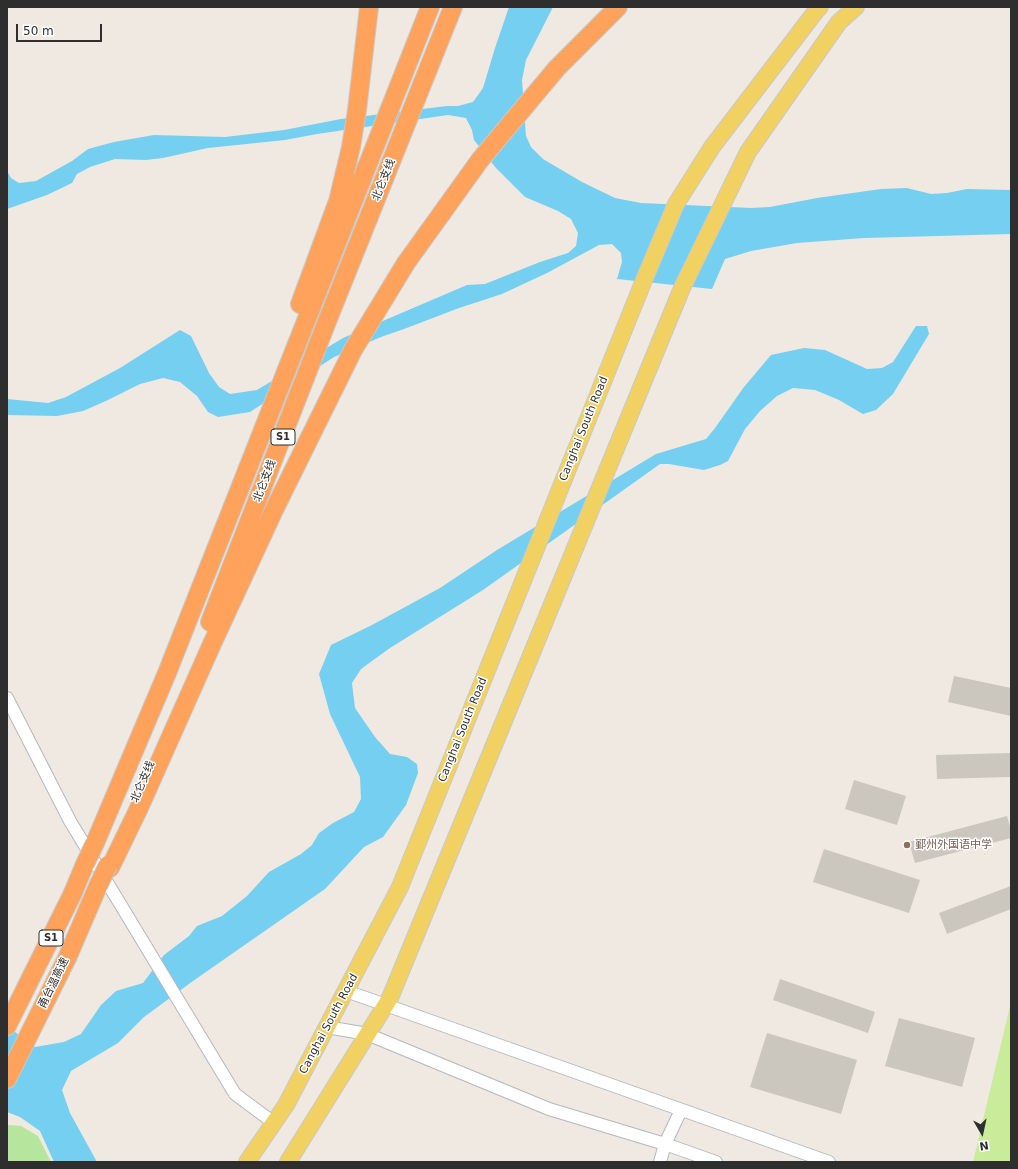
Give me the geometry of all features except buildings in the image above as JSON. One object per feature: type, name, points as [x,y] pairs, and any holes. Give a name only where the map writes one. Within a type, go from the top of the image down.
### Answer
[{"type":"highway","points":[[166,673],[232,487],[338,201],[351,147],[357,110],[369,7]]},
{"type":"highway","name":"北仑支线","points":[[85,864],[166,673],[430,7]]},
{"type":"highway","name":"北仑支线","points":[[99,888],[205,635],[324,330],[453,7]]},
{"type":"highway","points":[[109,867],[139,808],[274,510],[353,350],[406,263],[480,160],[557,68],[618,7]]},
{"type":"highway","name":"甬台温高速","points":[[11,1019],[72,895],[85,864]]},
{"type":"highway","name":"甬台温高速","points":[[7,1079],[68,956],[99,888]]},
{"type":"main road","name":"Canghai South Road","points":[[247,1162],[286,1105],[400,887],[676,204],[712,146],[820,7]]},
{"type":"main road","points":[[288,1162],[386,1004],[399,976],[682,288],[748,152],[839,22],[856,7]]},
{"type":"street","points":[[7,698],[70,821],[235,1094],[274,1123]]},
{"type":"street","points":[[346,991],[829,1162]]},
{"type":"street","points":[[327,1027],[367,1034],[550,1109],[664,1144],[716,1162]]},
{"type":"street","points":[[660,1162],[664,1144],[681,1110]]},
{"type":"green space","points":[[1011,1002],[1011,1162],[973,1162]]},
{"type":"green space","points":[[7,1126],[21,1126],[38,1136],[51,1162],[7,1162]]},
{"type":"water","points":[[509,7],[553,7],[526,60],[522,80],[526,136],[531,147],[543,159],[582,182],[615,198],[641,203],[751,208],[770,207],[817,198],[881,189],[907,188],[931,194],[947,193],[967,189],[1011,190],[1011,234],[864,238],[797,243],[751,251],[725,259],[712,289],[617,279],[622,262],[621,253],[612,244],[599,245],[547,273],[502,294],[459,308],[381,337],[334,357],[250,412],[218,417],[208,412],[197,396],[180,382],[163,378],[140,384],[83,411],[57,416],[7,415],[7,399],[48,403],[66,397],[120,368],[180,330],[191,336],[209,373],[219,387],[230,394],[257,390],[343,338],[467,285],[485,284],[540,262],[568,253],[576,246],[578,233],[571,219],[558,211],[525,197],[496,168],[474,140],[472,130],[466,118],[448,115],[285,140],[208,148],[163,158],[146,160],[115,159],[90,167],[77,174],[72,183],[47,195],[7,209],[7,171],[11,178],[19,183],[36,181],[72,161],[88,149],[114,142],[154,135],[225,137],[284,130],[341,119],[447,106],[458,106],[473,102],[483,88]]},
{"type":"water","points":[[916,326],[927,326],[929,334],[893,394],[876,410],[863,414],[839,400],[815,390],[793,388],[777,396],[760,411],[745,429],[728,461],[704,470],[669,464],[660,464],[483,590],[390,648],[361,669],[352,683],[355,708],[375,737],[390,754],[407,757],[417,764],[418,773],[406,805],[383,837],[364,847],[325,889],[144,1017],[118,1043],[71,1071],[62,1090],[70,1113],[97,1162],[54,1162],[40,1131],[20,1117],[7,1112],[7,1026],[35,1047],[64,1042],[81,1034],[101,1005],[116,991],[143,983],[164,955],[189,936],[197,926],[222,916],[247,896],[269,872],[301,854],[312,845],[319,833],[333,823],[354,812],[361,799],[360,777],[330,714],[319,674],[331,645],[372,625],[440,588],[497,550],[656,454],[706,439],[744,387],[771,355],[804,348],[825,350],[867,369],[882,368],[893,362]]},
{"type":"place","name":"鄞州外国语中学","points":[[907,845]]}]
